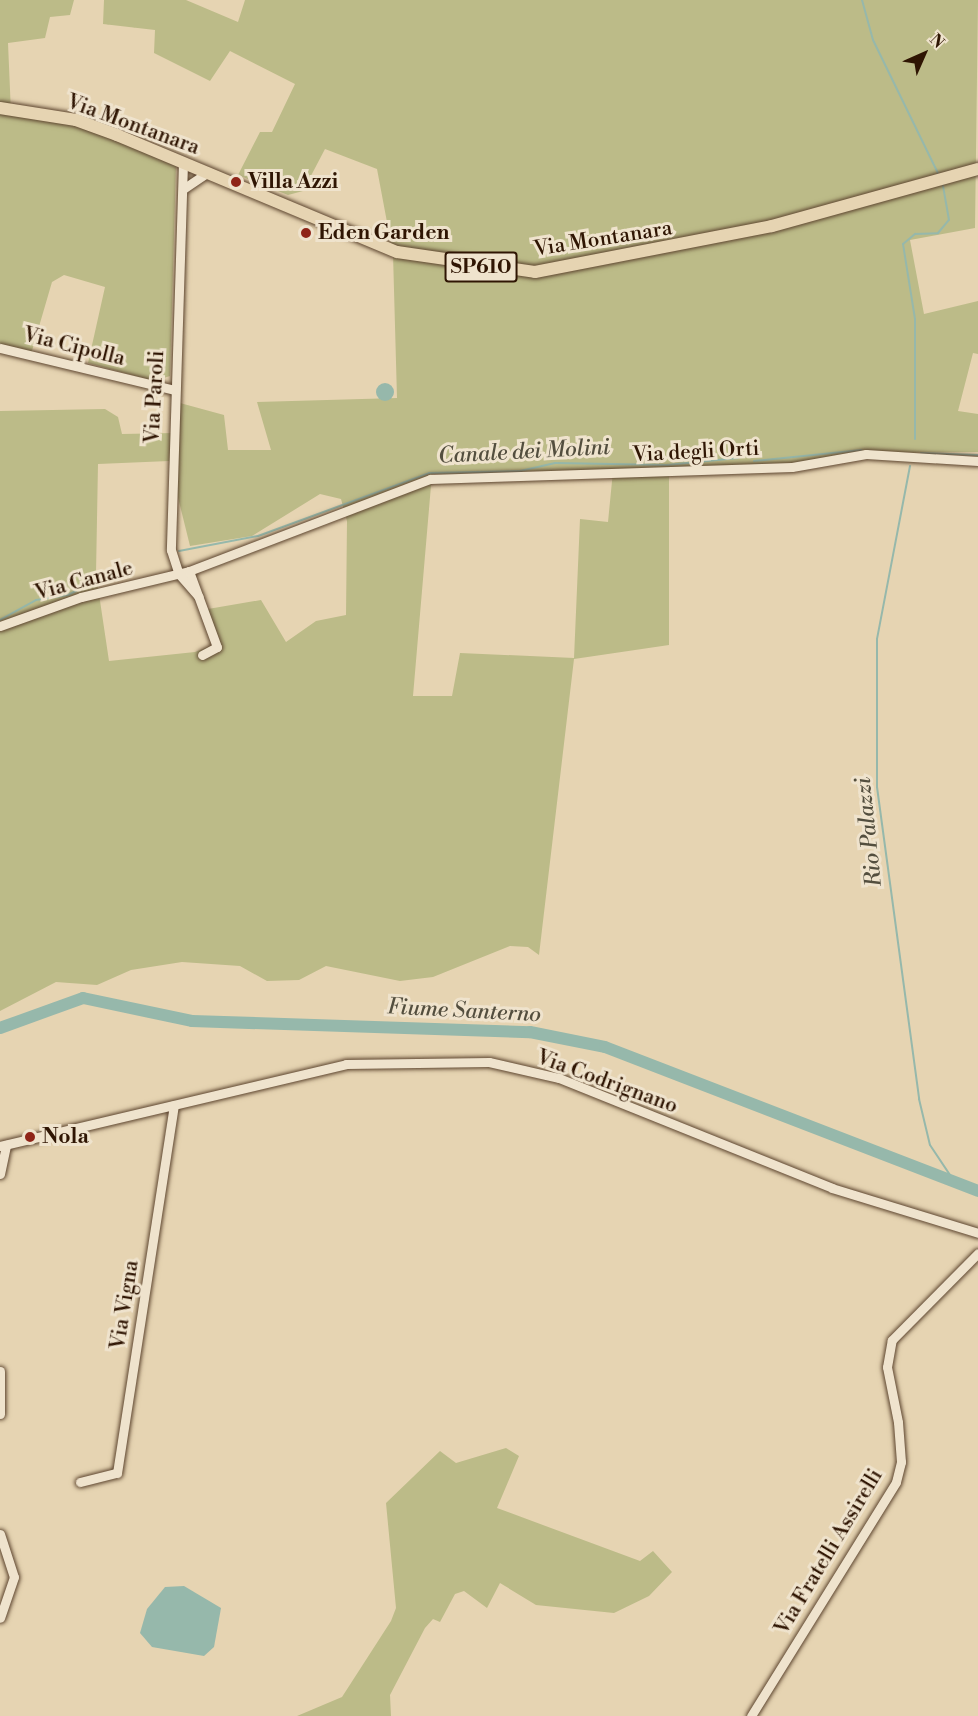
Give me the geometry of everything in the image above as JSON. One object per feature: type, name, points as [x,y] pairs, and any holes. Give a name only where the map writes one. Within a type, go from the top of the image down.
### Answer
[{"type":"main road","name":"Via Montanara","points":[[0,108],[76,120],[397,252],[535,272],[772,226],[978,169]]},
{"type":"street","name":"Via Paroli","points":[[179,574],[170,518],[188,165]]},
{"type":"street","points":[[186,186],[207,173]]},
{"type":"street","name":"Via Cipolla","points":[[0,348],[175,390]]},
{"type":"street","name":"Via degli Orti","points":[[179,574],[430,479],[792,467],[866,454],[978,461]]},
{"type":"street","points":[[189,571],[217,647],[202,655]]},
{"type":"street","points":[[179,574],[199,597]]},
{"type":"street","name":"Via Canale","points":[[0,626],[81,597],[179,574]]},
{"type":"street","name":"Via Codrignano","points":[[3,1145],[346,1064],[489,1062],[559,1078],[832,1188],[978,1233]]},
{"type":"street","name":"Via Vigna","points":[[80,1482],[117,1473],[174,1105]]},
{"type":"street","points":[[0,1174],[3,1145]]},
{"type":"street","name":"Via Fratelli Assirelli","points":[[751,1716],[896,1482],[901,1462],[898,1422],[887,1367],[892,1340],[978,1253]]},
{"type":"street","points":[[0,1371],[0,1414]]},
{"type":"street","points":[[0,1534],[14,1577],[0,1618]]},
{"type":"shaded area","points":[[0,0],[74,0],[70,15],[50,17],[45,38],[8,43],[11,113],[68,122],[176,164],[170,376],[154,381],[88,363],[105,287],[64,275],[52,282],[31,354],[0,346]]},
{"type":"shaded area","points":[[104,0],[186,0],[238,22],[245,0],[978,0],[975,228],[910,240],[924,314],[978,301],[978,354],[973,353],[958,411],[978,414],[978,452],[876,453],[792,467],[669,471],[669,645],[574,659],[539,955],[528,947],[510,946],[433,977],[400,981],[326,966],[299,980],[267,981],[240,966],[182,962],[131,970],[97,985],[56,982],[0,1011],[0,411],[105,409],[118,417],[122,434],[174,433],[180,403],[224,415],[228,450],[271,450],[257,402],[397,398],[393,254],[377,169],[325,149],[303,191],[288,195],[238,175],[260,132],[272,132],[295,84],[230,51],[210,81],[154,53],[155,30],[103,24]],"holes":[[[169,461],[190,546],[252,536],[320,494],[341,499],[347,521],[346,615],[316,621],[286,642],[261,600],[208,609],[218,643],[195,652],[109,661],[96,574],[98,464]],[[613,471],[608,522],[580,519],[574,658],[460,653],[452,696],[413,696],[432,474]]]},
{"type":"shaded area","points":[[385,383],[391,386],[394,392],[391,398],[385,401],[379,398],[376,392],[379,386]]},
{"type":"shaded area","points":[[506,1448],[519,1456],[497,1508],[640,1561],[653,1551],[672,1572],[649,1596],[614,1613],[536,1605],[500,1583],[487,1608],[464,1591],[455,1594],[440,1622],[433,1619],[425,1628],[390,1695],[391,1716],[297,1716],[342,1697],[391,1621],[396,1608],[386,1503],[440,1451],[456,1463]]},
{"type":"shaded area","points":[[184,1586],[221,1608],[214,1647],[204,1656],[152,1647],[140,1633],[147,1609],[165,1587]]},
{"type":"waterway","name":"Rio Palazzi","points":[[862,0],[873,40],[938,173]]},
{"type":"waterway","name":"Rio Palazzi","points":[[915,439],[915,319],[903,244],[915,234],[938,233],[949,220],[943,185]]},
{"type":"waterway","name":"Canale dei Molini","points":[[754,461],[861,450]]},
{"type":"waterway","name":"Canale dei Molini","points":[[921,453],[978,455]]},
{"type":"waterway","name":"Canale dei Molini","points":[[179,551],[258,536],[429,473],[520,471],[555,463],[667,465],[738,458]]},
{"type":"waterway","name":"Rio Palazzi","points":[[910,466],[877,639],[877,787],[919,1099],[930,1145],[958,1187]]},
{"type":"waterway","name":"Canale dei Molini","points":[[0,620],[36,600],[68,595],[92,583]]},
{"type":"waterway","name":"Fiume Santerno","points":[[0,1028],[83,998],[192,1021],[530,1032],[605,1047],[978,1191]]},
{"type":"place","name":"Villa Azzi","points":[[236,182]]},
{"type":"place","name":"Eden Garden","points":[[306,233]]},
{"type":"place","name":"Nola","points":[[30,1137]]}]
